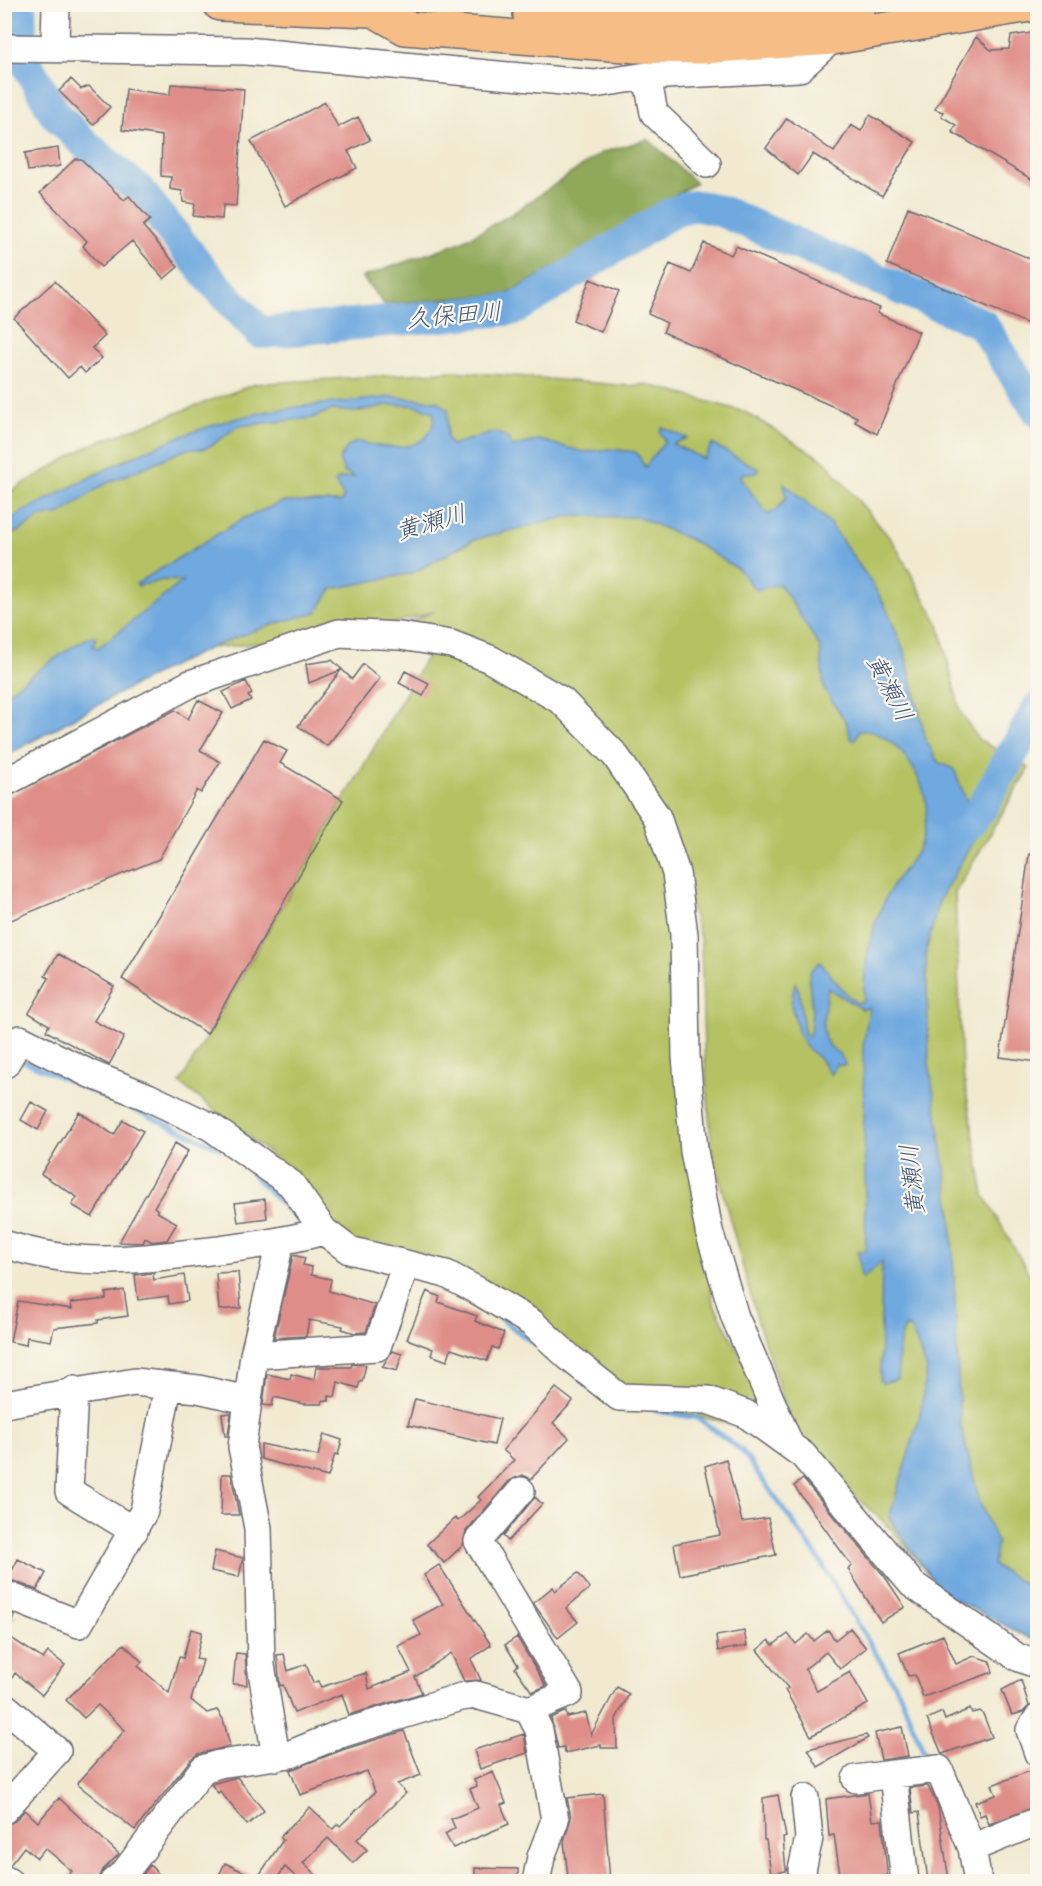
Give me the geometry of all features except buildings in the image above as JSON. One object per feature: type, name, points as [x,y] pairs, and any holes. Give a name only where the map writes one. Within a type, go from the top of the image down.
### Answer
[{"type":"highway","points":[[220,4],[634,20],[791,15],[860,4]]},
{"type":"highway","points":[[374,10],[405,28],[636,46],[701,47],[833,38],[1036,4]]},
{"type":"street","points":[[25,47],[56,4]]},
{"type":"street","points":[[25,47],[246,51],[594,84],[647,76],[800,68],[833,38]]},
{"type":"street","points":[[647,76],[654,113],[707,164]]},
{"type":"street","points":[[4,783],[190,684],[339,633],[400,636],[451,644],[490,659],[562,701],[615,755],[657,818],[676,873],[684,935],[688,1076],[694,1151],[709,1231],[735,1317],[789,1443]]},
{"type":"street","points":[[9,1050],[90,1074],[148,1097],[211,1127],[291,1184],[324,1231],[349,1250],[446,1274],[532,1323],[570,1358],[619,1397],[708,1400],[747,1414],[803,1455],[912,1584],[1017,1657],[1038,1665]]},
{"type":"street","points":[[4,1244],[32,1252],[109,1262],[280,1243],[324,1231]]},
{"type":"street","points":[[276,1757],[261,1665],[258,1528],[242,1448],[254,1355],[280,1243]]},
{"type":"street","points":[[254,1355],[377,1347],[406,1264]]},
{"type":"street","points":[[4,1404],[74,1390],[135,1382],[198,1389],[247,1400]]},
{"type":"street","points":[[4,1594],[79,1624],[144,1511],[168,1386]]},
{"type":"street","points":[[74,1390],[69,1491],[134,1531]]},
{"type":"street","points":[[113,1881],[126,1872],[203,1769],[291,1754],[340,1734],[461,1696],[476,1695],[529,1710],[569,1692],[478,1541],[521,1491]]},
{"type":"street","points":[[4,1706],[57,1751],[4,1810]]},
{"type":"street","points":[[529,1710],[539,1730],[555,1820],[541,1857],[536,1881]]},
{"type":"street","points":[[1038,1718],[1030,1730],[1038,1754]]},
{"type":"street","points":[[856,1779],[939,1769],[972,1848],[978,1881]]},
{"type":"street","points":[[893,1774],[905,1881]]},
{"type":"street","points":[[804,1881],[802,1870],[809,1838],[805,1798]]},
{"type":"street","points":[[972,1848],[1038,1821]]},
{"type":"street","points":[[4,1879],[9,1881]]},
{"type":"green space","points":[[648,139],[696,183],[508,294],[384,304],[362,277],[461,242],[510,215],[601,153]]},
{"type":"green space","points":[[455,371],[630,386],[646,384],[745,412],[824,460],[894,543],[939,625],[960,711],[978,739],[1029,768],[955,893],[962,1068],[984,1195],[1037,1288],[1037,1632],[946,1595],[890,1528],[825,1469],[792,1427],[758,1322],[712,1153],[704,1047],[701,942],[664,810],[681,913],[690,1107],[713,1302],[781,1436],[619,1397],[484,1283],[342,1244],[295,1174],[180,1083],[434,644],[391,630],[435,611],[357,634],[138,655],[5,701],[4,495],[90,445],[255,384]]},
{"type":"water","name":"黄瀬川","points":[[391,397],[437,401],[448,409],[447,437],[451,445],[495,432],[507,437],[512,447],[539,440],[584,452],[609,449],[636,452],[645,467],[665,441],[660,431],[662,427],[687,438],[673,444],[704,459],[712,444],[759,469],[755,474],[743,473],[740,477],[768,515],[786,498],[784,483],[829,522],[886,607],[905,653],[926,740],[938,762],[954,769],[969,807],[984,822],[939,901],[926,951],[929,1062],[951,1209],[960,1422],[980,1503],[997,1542],[993,1565],[1037,1591],[1037,1642],[942,1593],[889,1518],[920,1415],[927,1369],[911,1329],[905,1327],[900,1340],[897,1379],[883,1383],[880,1381],[882,1262],[863,1278],[861,1276],[858,1251],[866,1251],[863,1047],[869,1008],[861,1009],[828,988],[824,1017],[825,1038],[841,1056],[845,1065],[836,1065],[831,1075],[821,1060],[806,1047],[799,1034],[791,1004],[795,983],[799,990],[804,1031],[807,1036],[810,1035],[812,1011],[810,971],[820,962],[848,996],[857,1003],[864,1001],[865,970],[874,927],[892,886],[920,845],[925,826],[926,807],[924,791],[919,779],[912,766],[893,744],[883,736],[871,732],[859,731],[855,740],[851,739],[846,722],[824,689],[820,647],[780,584],[756,590],[738,569],[691,540],[638,517],[569,516],[473,540],[413,573],[332,589],[316,613],[275,624],[195,655],[5,756],[5,694],[73,646],[92,636],[96,637],[93,646],[98,648],[183,581],[163,580],[138,586],[136,584],[244,518],[282,502],[341,502],[344,497],[335,483],[338,479],[354,477],[344,472],[339,460],[348,446],[358,441],[382,447],[407,446],[418,442],[427,436],[432,426],[434,412],[413,405],[387,405],[356,412],[332,410],[312,418],[238,426],[214,444],[203,449],[187,449],[103,485],[61,514],[41,517],[18,532],[5,535],[5,521],[122,461],[183,435],[214,425],[282,409]]},
{"type":"waterway","name":"久保田川","points":[[20,4],[25,61],[55,114],[90,149],[138,189],[206,274],[260,333],[515,309],[666,216],[688,207],[700,206],[723,212],[982,324],[1038,411]]},
{"type":"waterway","name":"久保田川","points":[[949,845],[981,809],[1038,708]]},
{"type":"waterway","points":[[17,1058],[220,1148]]},
{"type":"waterway","points":[[248,1170],[305,1227]]},
{"type":"waterway","points":[[432,1283],[451,1291]]},
{"type":"waterway","points":[[501,1319],[539,1347]]},
{"type":"waterway","points":[[656,1411],[698,1418],[742,1451],[817,1556],[899,1692],[928,1762]]}]
